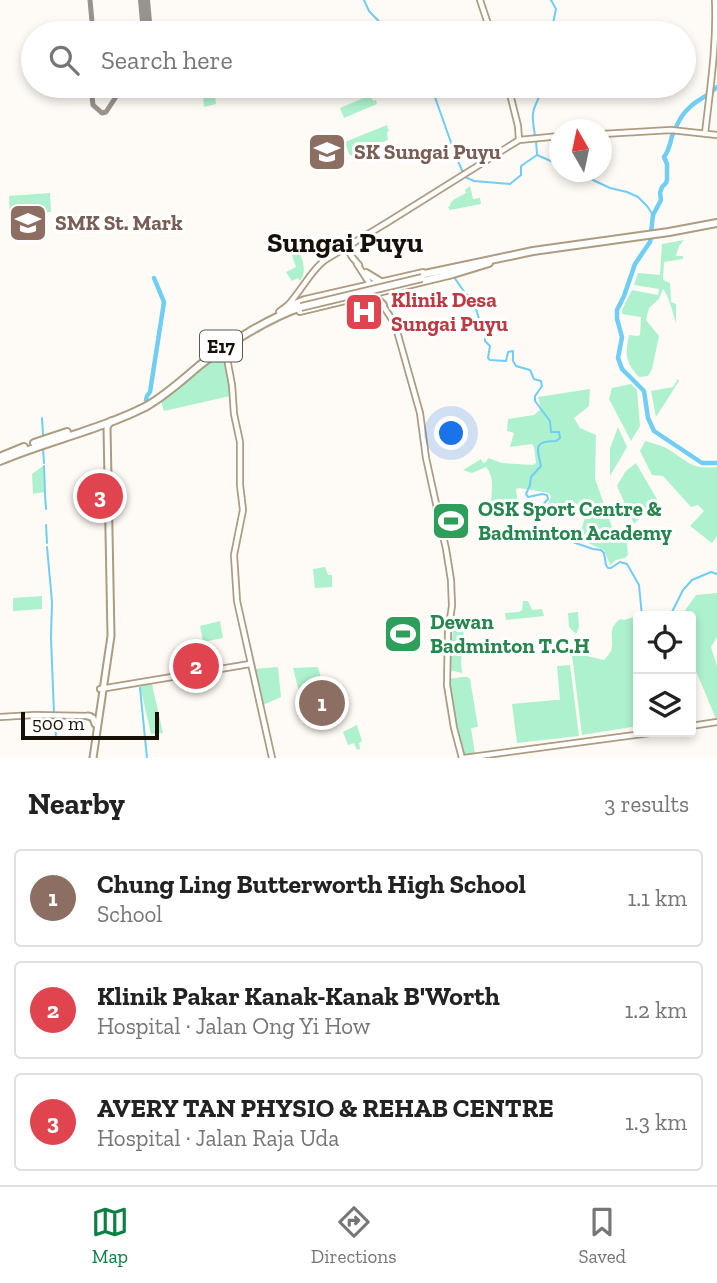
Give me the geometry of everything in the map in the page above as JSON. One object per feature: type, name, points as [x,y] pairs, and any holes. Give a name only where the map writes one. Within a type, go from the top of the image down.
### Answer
[{"type":"highway","name":"E17","points":[[0,460],[49,438],[107,419],[150,401],[214,351],[280,312],[302,304],[533,251],[626,240],[717,225]]},
{"type":"highway","points":[[280,312],[287,307],[372,284],[456,265],[491,261]]},
{"type":"highway","points":[[271,320],[301,310],[453,274],[491,261]]},
{"type":"highway","points":[[357,288],[364,274],[377,281],[386,281]]},
{"type":"highway","points":[[386,281],[383,286],[385,289],[391,289]]},
{"type":"highway","points":[[357,288],[366,290],[364,296]]},
{"type":"highway","points":[[364,296],[376,298],[383,303],[391,289]]},
{"type":"highway","points":[[299,293],[302,304]]},
{"type":"highway","name":"E17","points":[[0,460],[145,407],[201,364],[302,304]]},
{"type":"main road","points":[[480,0],[487,21]]},
{"type":"main road","points":[[705,134],[716,37],[715,0]]},
{"type":"main road","points":[[511,98],[519,136]]},
{"type":"main road","points":[[693,132],[703,130],[706,125]]},
{"type":"main road","points":[[706,125],[707,130],[716,135]]},
{"type":"main road","points":[[612,133],[674,130],[716,135]]},
{"type":"main road","points":[[519,136],[525,139],[549,137]]},
{"type":"main road","points":[[287,307],[319,264],[412,207],[420,209],[422,201],[508,146],[519,136]]},
{"type":"main road","points":[[346,247],[372,284],[397,329],[422,420],[426,458],[448,556],[452,606],[448,632],[447,685],[463,758],[633,735]]},
{"type":"main road","points":[[224,351],[240,439],[243,510],[234,555],[234,574],[240,616],[272,758]]},
{"type":"main road","points":[[92,758],[104,691],[110,621],[107,427],[111,421]]},
{"type":"main road","points":[[102,424],[105,427],[111,636],[104,691]]},
{"type":"main road","points":[[104,691],[250,664]]},
{"type":"main road","points":[[240,666],[254,676]]},
{"type":"main road","points":[[88,716],[93,718],[95,724]]},
{"type":"main road","points":[[0,717],[98,716]]},
{"type":"main road","points":[[92,758],[98,716]]},
{"type":"main road","points":[[696,725],[717,722]]},
{"type":"main road","points":[[460,750],[471,757]]},
{"type":"green space","points":[[203,98],[215,98],[216,104],[204,107]]},
{"type":"green space","points":[[364,98],[372,98],[377,104],[344,118],[340,108]]},
{"type":"green space","points":[[387,125],[388,140],[355,152],[352,156],[349,154],[345,142]]},
{"type":"green space","points":[[470,186],[473,199],[480,198],[481,204],[450,210],[448,207],[453,200],[466,193],[465,190]]},
{"type":"green space","points":[[50,193],[51,212],[10,215],[9,196]]},
{"type":"green space","points":[[294,240],[304,267],[300,281],[298,278],[292,281],[286,272],[296,267],[288,244]]},
{"type":"green space","points":[[684,240],[676,256],[683,256],[683,259],[664,262],[663,280],[670,283],[671,302],[676,304],[676,323],[663,289],[659,299],[649,308],[646,320],[659,336],[652,369],[648,376],[639,377],[631,367],[627,353],[629,335],[640,335],[641,317],[622,314],[622,310],[632,290],[658,295],[659,289],[634,285],[638,273],[660,275],[662,244]]},
{"type":"green space","points":[[222,354],[230,384],[230,396],[164,411],[161,401]]},
{"type":"green space","points":[[678,379],[656,417],[651,391],[673,387]]},
{"type":"green space","points":[[631,384],[637,390],[640,426],[631,441],[609,399],[612,388]]},
{"type":"green space","points":[[590,389],[589,406],[574,418],[580,428],[596,435],[595,479],[615,535],[627,543],[628,555],[610,565],[604,550],[579,539],[585,517],[574,508],[560,513],[546,508],[551,497],[549,493],[519,488],[516,489],[517,498],[511,503],[503,508],[492,509],[492,482],[486,467],[472,473],[463,470],[481,459],[483,463],[486,462],[488,458],[502,463],[533,465],[536,463],[532,444],[510,447],[514,433],[507,431],[508,419],[534,415],[541,409],[538,397]]},
{"type":"green space","points":[[618,427],[627,447],[610,476],[610,448]]},
{"type":"green space","points":[[645,441],[666,448],[695,465],[717,467],[717,536],[712,543],[690,526],[704,511],[698,505],[691,507],[663,476],[652,475],[640,451]]},
{"type":"green space","points":[[636,463],[658,501],[634,524],[617,486],[625,472]]},
{"type":"green space","points":[[43,466],[44,492],[33,494],[32,474]]},
{"type":"green space","points":[[325,567],[328,575],[332,575],[332,587],[315,588],[313,569]]},
{"type":"green space","points":[[717,593],[717,637],[711,647],[717,666],[717,719],[696,671],[696,611],[685,611],[696,595]]},
{"type":"green space","points":[[42,596],[42,609],[13,611],[13,598]]},
{"type":"green space","points":[[523,601],[528,601],[532,610],[542,609],[544,616],[506,620],[505,613],[522,610]]},
{"type":"green space","points":[[578,612],[579,627],[576,634],[569,627],[568,613]]},
{"type":"green space","points":[[633,617],[633,727],[582,735],[571,647],[577,647],[587,656],[604,660],[611,651],[613,627],[620,619]]},
{"type":"green space","points":[[220,621],[223,638],[203,642],[200,626]]},
{"type":"green space","points":[[453,627],[464,627],[462,673],[450,670]]},
{"type":"green space","name":"Dewan Badminton T.C.H","points":[[417,628],[418,637],[391,641],[388,635],[388,632]]},
{"type":"green space","points":[[570,665],[579,736],[517,743],[512,704],[560,700],[557,666]]},
{"type":"green space","points":[[278,667],[281,697],[263,705],[254,669]]},
{"type":"green space","points":[[318,667],[328,706],[310,714],[307,710],[304,711],[293,668]]},
{"type":"green space","points":[[449,679],[470,679],[478,727],[471,728],[475,754],[466,755],[451,700]]},
{"type":"green space","points":[[152,684],[163,733],[151,734],[140,686]]},
{"type":"green space","points":[[357,725],[362,741],[359,743],[360,749],[357,750],[354,743],[348,745],[343,732]]},
{"type":"waterway","points":[[364,0],[369,11],[379,21]]},
{"type":"waterway","points":[[551,0],[556,9],[554,21]]},
{"type":"waterway","points":[[717,87],[686,111],[674,131],[664,157],[667,180],[653,215],[650,242],[635,264],[617,310],[622,337],[618,358],[622,369],[644,391],[648,418],[654,431],[702,463],[717,463]]},
{"type":"waterway","points":[[435,98],[463,173]]},
{"type":"waterway","points":[[535,136],[533,113],[539,98]]},
{"type":"waterway","points":[[536,141],[537,154]]},
{"type":"waterway","points":[[465,177],[474,181],[510,184],[521,175],[521,166],[537,155],[549,160]]},
{"type":"waterway","points":[[597,182],[638,197],[653,215]]},
{"type":"waterway","points":[[454,277],[469,296],[470,304],[476,309],[480,322],[485,326],[485,341],[490,346],[488,358],[506,361],[508,352],[513,351],[516,366],[530,370],[534,379],[541,381],[542,386],[535,396],[535,401],[550,421],[551,432],[559,432],[560,438],[543,442],[538,447],[541,466],[531,477],[526,494],[528,497],[547,495],[548,499],[541,507],[534,529],[542,539],[555,538]]},
{"type":"waterway","points":[[146,400],[150,392],[164,302],[154,278]]},
{"type":"waterway","points":[[42,418],[43,435]]},
{"type":"waterway","points":[[43,448],[44,463]]},
{"type":"waterway","points":[[44,466],[45,494]]},
{"type":"waterway","points":[[45,495],[46,509]]},
{"type":"waterway","points":[[46,525],[47,543]]},
{"type":"waterway","points":[[561,538],[601,550],[608,568],[620,562],[627,564],[639,585],[642,611]]},
{"type":"waterway","points":[[47,547],[52,602],[54,714]]},
{"type":"waterway","points":[[672,611],[683,590],[692,580],[711,572],[717,574]]},
{"type":"waterway","points":[[140,688],[147,758]]},
{"type":"waterway","points":[[55,719],[56,738]]},
{"type":"taxiway","points":[[90,0],[92,21]]},
{"type":"taxiway","points":[[92,98],[93,105],[102,113],[106,112],[115,98]]},
{"type":"runway","points":[[144,0],[146,21]]},
{"type":"place","name":"SK Sungai Puyu","points":[[327,152]]},
{"type":"place","name":"SMK St. Mark","points":[[28,223]]},
{"type":"place","name":"Klinik Desa Sungai Puyu","points":[[364,312]]},
{"type":"place","name":"AVERY TAN PHYSIO & REHAB CENTRE","points":[[100,496]]},
{"type":"place","name":"OSK Sport Centre & Badminton Academy","points":[[451,521]]},
{"type":"place","name":"Dewan Badminton T.C.H","points":[[403,634]]},
{"type":"place","name":"Klinik Pakar Kanak-Kanak B'Worth","points":[[196,666]]},
{"type":"place","name":"Chung Ling Butterworth High School","points":[[322,703]]},
{"type":"district","name":"Sungai Puyu","points":[[345,242]]}]
